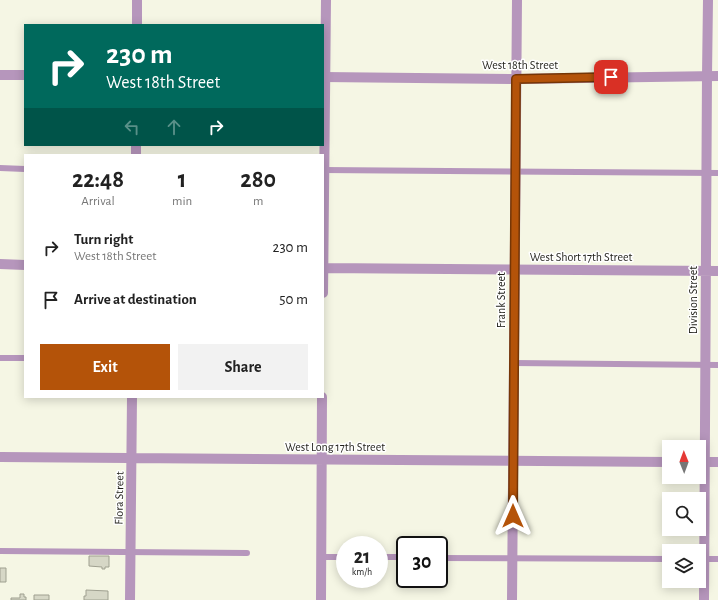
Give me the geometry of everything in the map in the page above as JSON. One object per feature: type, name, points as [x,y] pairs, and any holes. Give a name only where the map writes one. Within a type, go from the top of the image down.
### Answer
[{"type":"street","points":[[137,0],[137,24]]},
{"type":"street","points":[[324,170],[326,0]]},
{"type":"street","name":"Frank Street","points":[[512,600],[517,0]]},
{"type":"street","name":"Division Street","points":[[703,440],[705,364],[708,0]]},
{"type":"street","points":[[0,75],[24,75]]},
{"type":"street","name":"West 18th Street","points":[[324,77],[516,79],[718,76]]},
{"type":"street","points":[[0,264],[24,265]]},
{"type":"street","name":"West Short 17th Street","points":[[324,268],[718,271]]},
{"type":"street","name":"Flora Street","points":[[130,600],[132,398]]},
{"type":"street","points":[[321,600],[322,398]]},
{"type":"street","name":"West Long 17th Street","points":[[0,457],[662,462]]},
{"type":"street","points":[[706,462],[718,462]]},
{"type":"street","name":"Division Street","points":[[702,484],[702,544]]},
{"type":"street","name":"Division Street","points":[[703,588],[704,600]]},
{"type":"lane","points":[[0,168],[24,168]]},
{"type":"lane","points":[[324,170],[718,173]]},
{"type":"lane","points":[[0,358],[24,358]]},
{"type":"lane","points":[[514,363],[718,365]]},
{"type":"lane","points":[[0,551],[247,553]]},
{"type":"lane","points":[[321,557],[336,557]]},
{"type":"lane","points":[[448,558],[662,559]]},
{"type":"lane","points":[[706,559],[718,559]]},
{"type":"building","points":[[89,556],[109,556],[109,567],[102,569],[102,567],[89,566]]},
{"type":"building","points":[[0,568],[6,568],[6,582],[0,582]]},
{"type":"building","points":[[86,590],[108,591],[108,600],[84,600]]},
{"type":"building","points":[[20,594],[24,594],[26,600],[11,600],[11,598],[20,598]]},
{"type":"building","points":[[34,595],[49,595],[49,600],[34,600]]},
{"type":"route","points":[[513,516],[516,79],[611,77]]}]
